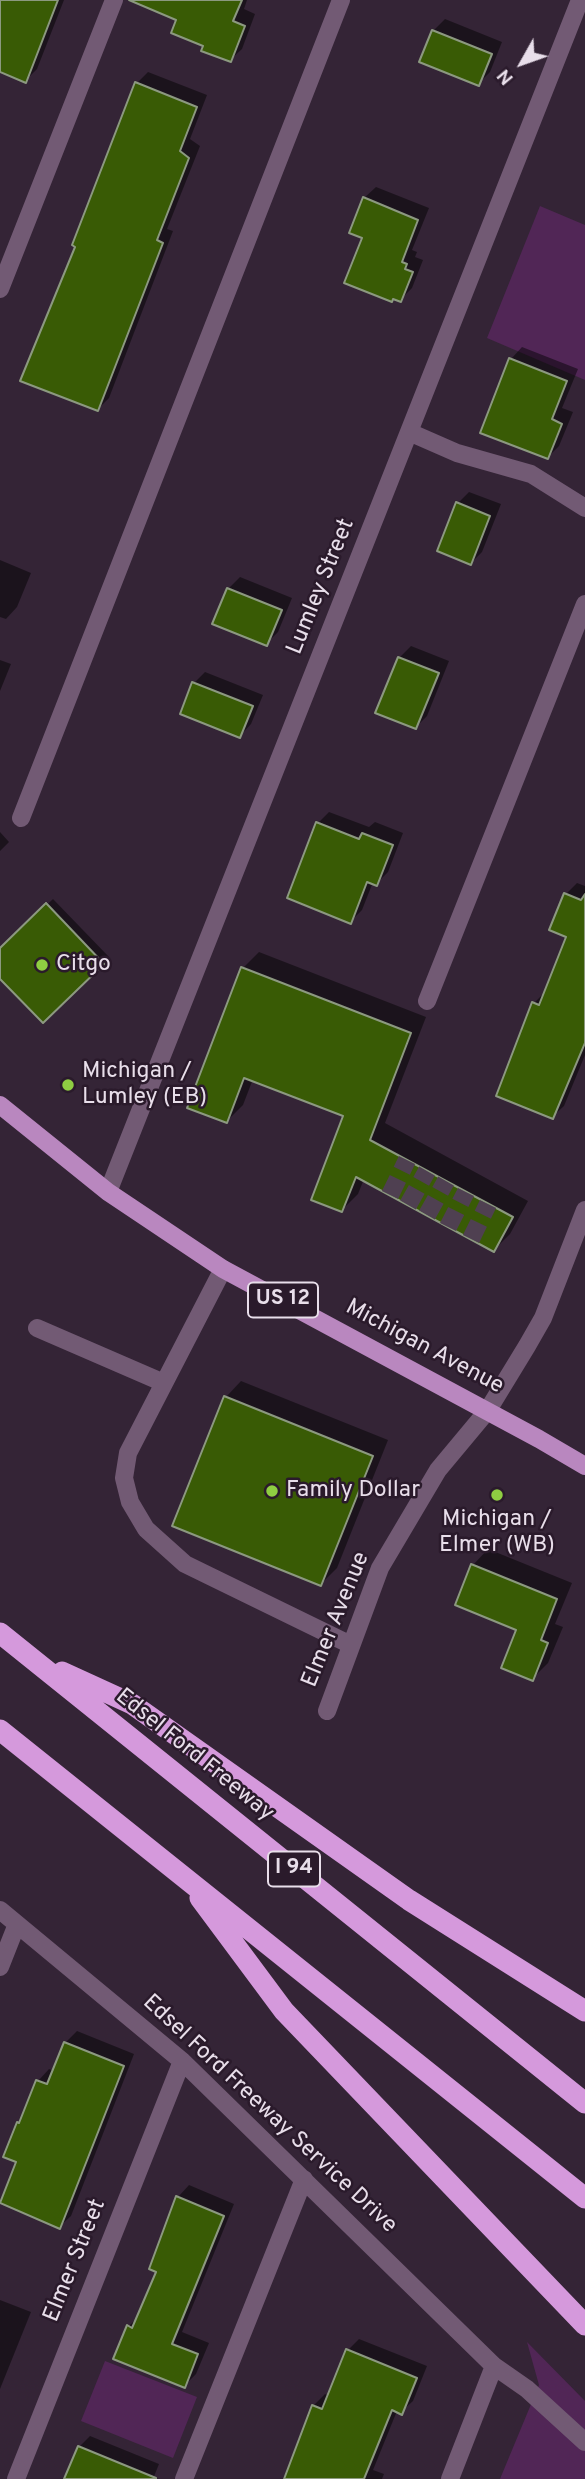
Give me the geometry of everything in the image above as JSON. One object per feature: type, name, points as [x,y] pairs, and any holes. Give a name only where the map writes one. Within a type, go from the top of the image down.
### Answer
[{"type":"highway","name":"Edsel Ford Freeway","points":[[0,1633],[585,2103]]},
{"type":"highway","points":[[30,1657],[132,1704],[409,1900],[585,2011]]},
{"type":"highway","points":[[0,1730],[585,2198]]},
{"type":"highway","points":[[182,1874],[284,2011],[585,2325]]},
{"type":"main road","name":"Michigan Avenue","points":[[0,1105],[108,1192],[223,1269],[488,1410],[585,1466]]},
{"type":"street","points":[[0,289],[114,0]]},
{"type":"street","points":[[21,818],[341,0]]},
{"type":"street","name":"Lumley Street","points":[[108,1192],[580,0]]},
{"type":"street","points":[[409,432],[457,453],[531,474],[585,508]]},
{"type":"street","points":[[427,1001],[585,604]]},
{"type":"street","name":"Elmer Avenue","points":[[327,1711],[380,1568],[438,1471],[488,1410],[543,1318],[585,1210]]},
{"type":"street","points":[[223,1269],[128,1453],[124,1478],[130,1502],[146,1529],[185,1564],[351,1645]]},
{"type":"street","points":[[37,1328],[164,1383]]},
{"type":"street","name":"Edsel Ford Freeway Service Drive","points":[[0,1910],[182,2061],[494,2366],[527,2389],[585,2442]]},
{"type":"street","points":[[0,1967],[17,1924]]},
{"type":"street","name":"Elmer Street","points":[[16,2479],[182,2061]]},
{"type":"street","points":[[184,2479],[304,2179]]},
{"type":"street","points":[[450,2479],[494,2366]]},
{"type":"shaded area","points":[[540,206],[585,225],[585,380],[487,338]]},
{"type":"shaded area","points":[[527,2342],[585,2401],[585,2479],[500,2479],[539,2385]]},
{"type":"shaded area","points":[[105,2361],[197,2397],[173,2458],[81,2421]]},
{"type":"building","points":[[0,0],[58,0],[26,83],[0,72]]},
{"type":"building","points":[[129,0],[242,0],[233,21],[245,26],[231,62],[201,51],[203,46],[171,33],[176,20]]},
{"type":"building","points":[[432,30],[492,54],[479,86],[419,62]]},
{"type":"building","points":[[135,82],[197,107],[180,151],[189,158],[157,240],[163,243],[98,411],[20,381],[75,247],[72,245]]},
{"type":"building","points":[[363,197],[418,220],[402,262],[407,264],[405,269],[413,272],[401,302],[393,299],[392,302],[344,283],[362,238],[349,233]]},
{"type":"building","points":[[509,358],[567,381],[552,419],[562,424],[548,459],[480,433]]},
{"type":"building","points":[[456,502],[490,516],[471,565],[437,551]]},
{"type":"building","points":[[227,588],[282,610],[267,646],[212,624]]},
{"type":"building","points":[[398,657],[439,673],[416,729],[375,713]]},
{"type":"building","points":[[192,682],[253,706],[240,738],[180,714]]},
{"type":"building","points":[[316,822],[359,839],[362,833],[393,845],[377,886],[367,882],[351,924],[287,898]]},
{"type":"building","points":[[564,893],[581,900],[585,894],[585,1043],[553,1119],[496,1096],[532,1002],[539,1005],[566,937],[549,930]]},
{"type":"building","points":[[46,903],[104,964],[43,1023],[0,979],[0,948]]},
{"type":"building","points":[[241,967],[411,1033],[370,1140],[513,1217],[494,1252],[356,1177],[342,1212],[311,1200],[343,1116],[244,1078],[227,1123],[187,1108]]},
{"type":"building","name":"Family Dollar","points":[[224,1396],[373,1456],[321,1586],[172,1526]]},
{"type":"building","points":[[471,1564],[557,1599],[541,1640],[548,1643],[533,1681],[501,1668],[516,1630],[455,1605]]},
{"type":"building","points":[[64,2042],[124,2066],[60,2229],[0,2203],[16,2162],[3,2157],[36,2080],[47,2084]]},
{"type":"building","points":[[176,2196],[224,2216],[172,2344],[198,2354],[185,2388],[113,2359],[127,2325],[132,2328],[156,2272],[149,2269]]},
{"type":"building","points":[[346,2349],[417,2378],[402,2415],[392,2410],[364,2479],[284,2479],[312,2405],[322,2409]]},
{"type":"building","points":[[78,2446],[156,2478],[156,2479],[64,2479]]},
{"type":"tunnel","points":[[390,1195],[407,1160]]},
{"type":"tunnel","points":[[408,1205],[427,1171]]},
{"type":"tunnel","points":[[427,1215],[446,1181]]},
{"type":"tunnel","points":[[448,1227],[466,1192]]},
{"type":"tunnel","points":[[471,1239],[488,1204]]},
{"type":"place","name":"Citgo","points":[[42,965]]},
{"type":"place","name":"Michigan / Lumley (EB)","points":[[68,1085]]},
{"type":"place","name":"Family Dollar","points":[[272,1491]]},
{"type":"place","name":"Michigan / Elmer (WB)","points":[[497,1495]]}]
